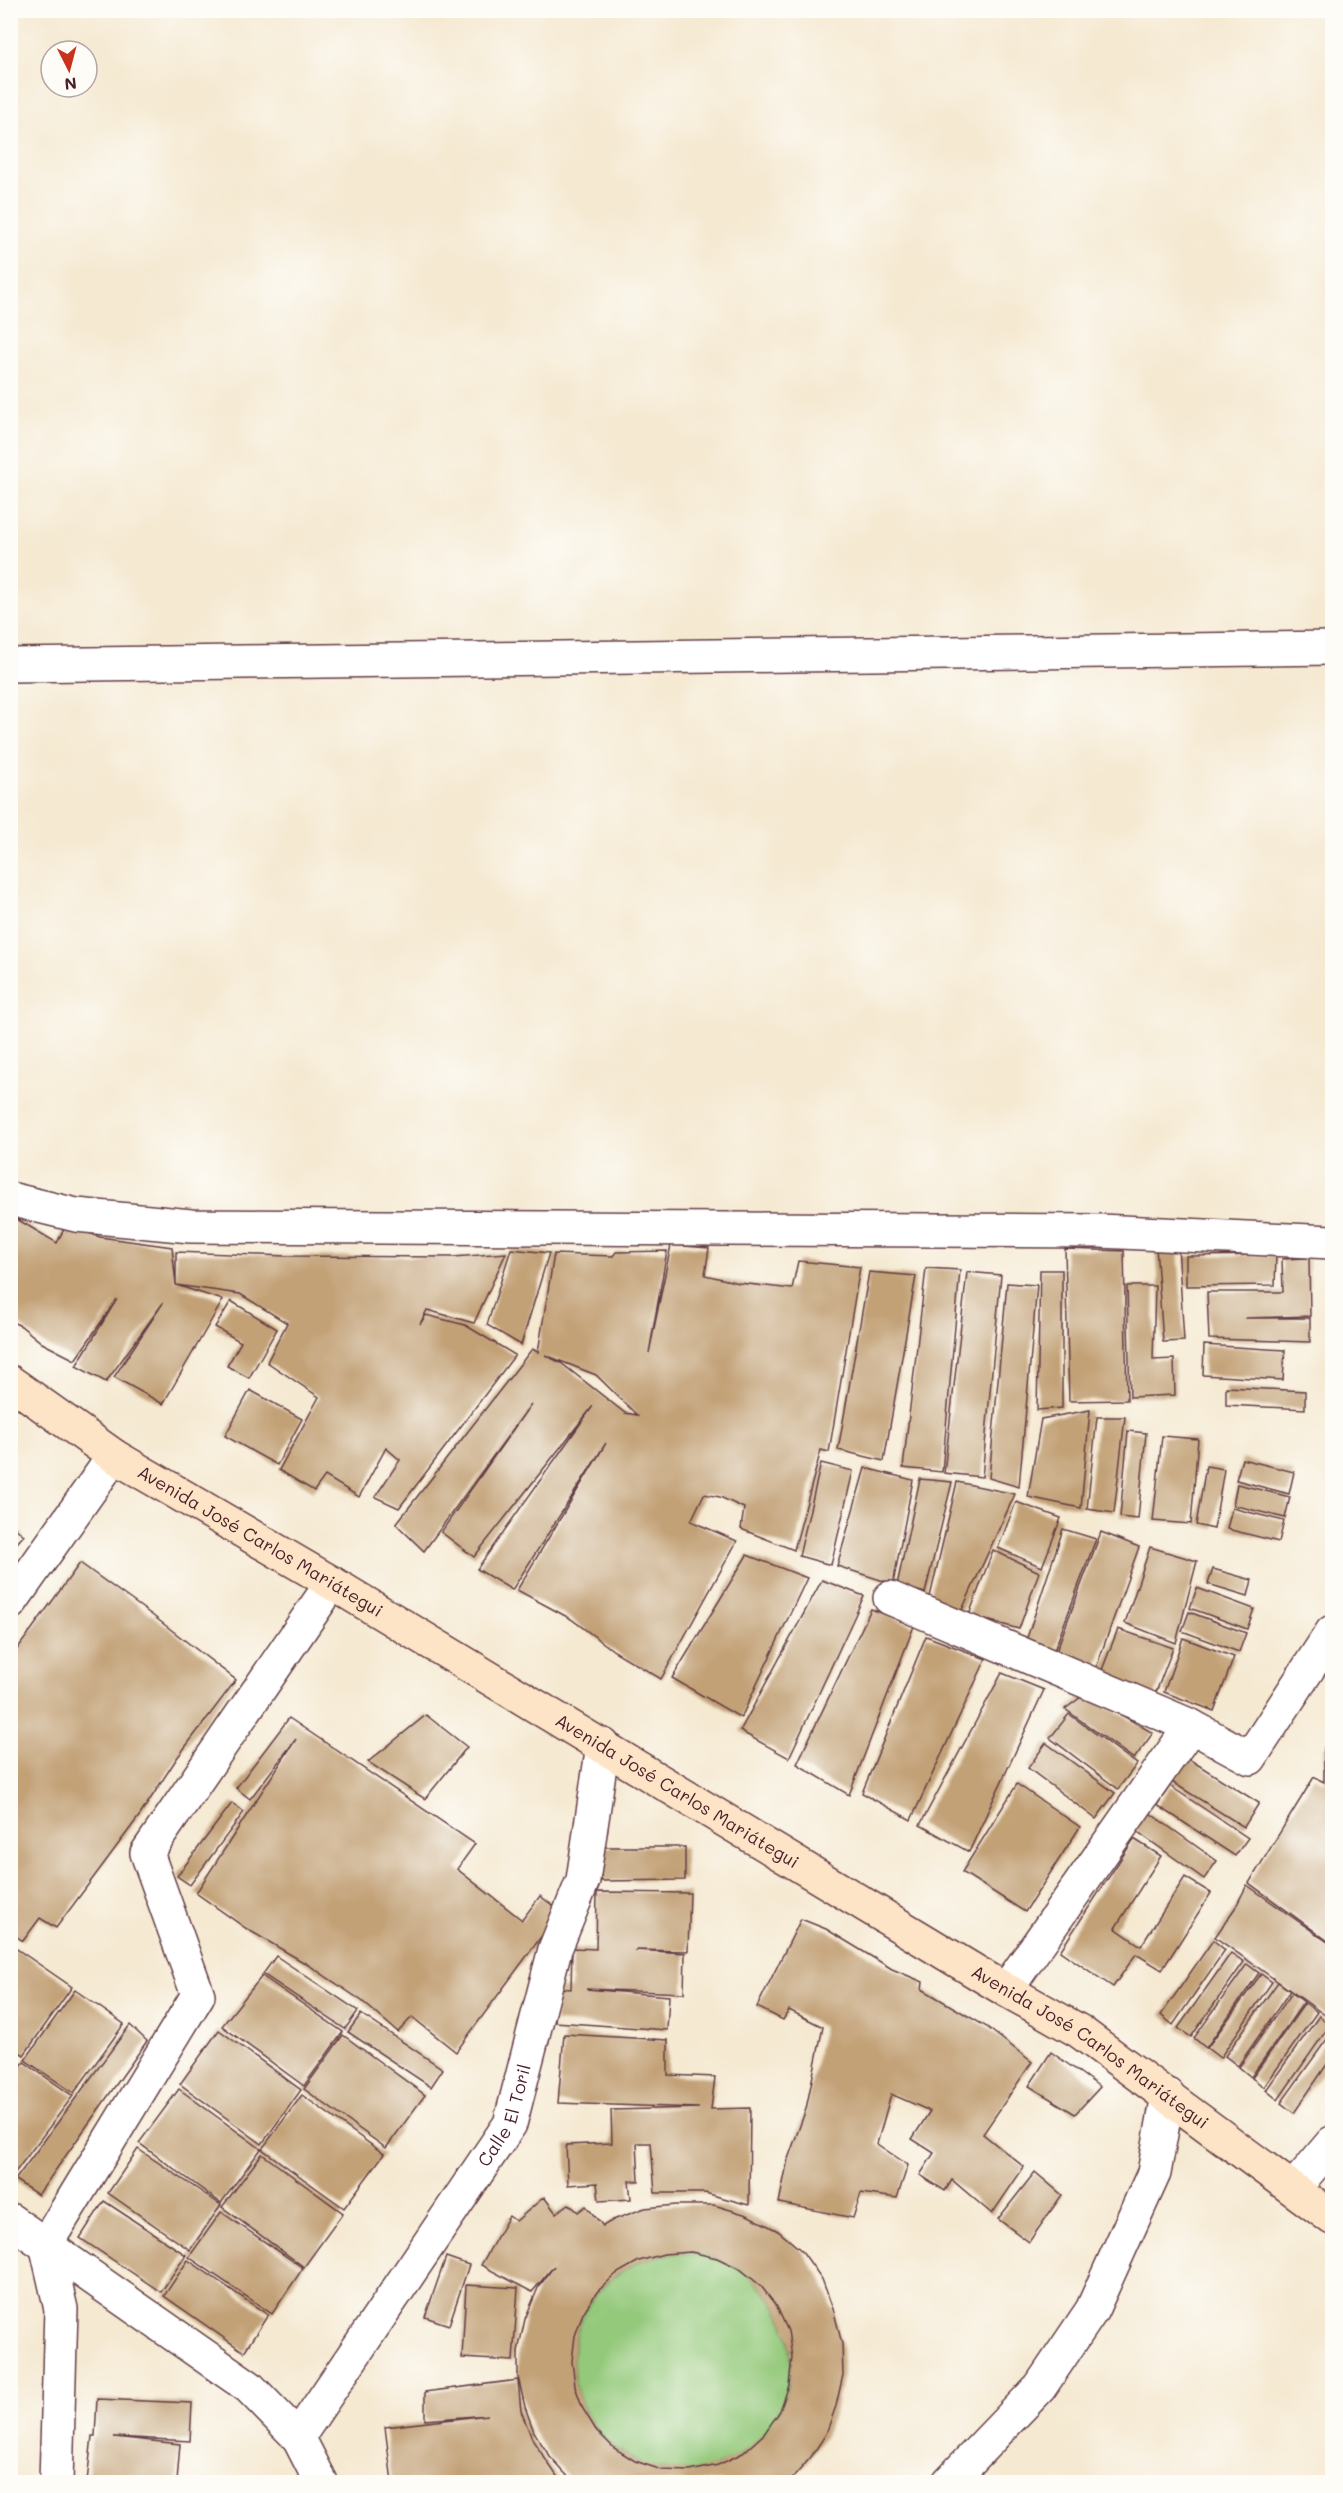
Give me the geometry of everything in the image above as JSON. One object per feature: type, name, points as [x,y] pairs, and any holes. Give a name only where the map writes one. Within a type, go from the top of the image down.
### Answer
[{"type":"main road","name":"Avenida José Carlos Mariátegui","points":[[10,1382],[114,1456],[603,1745],[1006,1990],[1080,2031],[1332,2218]]},
{"type":"street","points":[[10,665],[1332,648]]},
{"type":"street","points":[[10,1199],[76,1215],[191,1226],[1100,1231],[1332,1242]]},
{"type":"street","points":[[10,1603],[114,1456]]},
{"type":"street","points":[[56,2482],[61,2310],[45,2244],[198,1995],[147,1853],[332,1583]]},
{"type":"street","points":[[890,1598],[1191,1726],[1250,1758],[1332,1632]]},
{"type":"street","points":[[1006,1990],[1191,1726]]},
{"type":"street","name":"Calle El Toril","points":[[297,2437],[510,2124],[555,1948],[583,1880],[603,1745]]},
{"type":"street","points":[[949,2482],[1040,2387],[1092,2310],[1154,2173],[1168,2095]]},
{"type":"street","points":[[1294,2188],[1332,2143]]},
{"type":"street","points":[[10,2220],[249,2387],[297,2437],[321,2482]]},
{"type":"green space","points":[[693,2253],[724,2261],[743,2271],[759,2285],[773,2301],[783,2320],[791,2351],[791,2373],[783,2404],[773,2423],[759,2439],[743,2453],[724,2463],[693,2471],[671,2471],[640,2463],[621,2453],[591,2423],[581,2404],[575,2383],[573,2351],[581,2320],[591,2301],[621,2271],[640,2261],[661,2255]]},
{"type":"building","points":[[10,1215],[57,1243],[66,1225],[100,1237],[172,1247],[176,1285],[223,1300],[163,1404],[114,1377],[163,1303],[106,1382],[76,1366],[117,1299],[75,1360],[42,1343],[21,1326],[10,1321]]},
{"type":"building","points":[[671,1245],[709,1248],[705,1275],[739,1283],[792,1289],[798,1261],[860,1267],[829,1452],[821,1450],[794,1550],[741,1529],[744,1508],[720,1497],[704,1494],[691,1521],[737,1541],[661,1679],[614,1651],[571,1619],[517,1590],[606,1443],[512,1590],[477,1569],[593,1406],[474,1557],[441,1532],[531,1404],[424,1551],[396,1524],[532,1349],[538,1352],[554,1254],[613,1256],[616,1252],[667,1251],[649,1353]],"holes":[[[545,1355],[596,1375],[637,1415],[625,1413],[561,1363]]]},
{"type":"building","points":[[1178,1245],[1184,1341],[1163,1342],[1156,1247]]},
{"type":"building","points":[[511,1249],[549,1253],[521,1345],[487,1325]]},
{"type":"building","points":[[1065,1249],[1124,1251],[1127,1400],[1069,1401]]},
{"type":"building","points":[[176,1252],[286,1256],[453,1257],[506,1253],[474,1323],[427,1310],[420,1324],[426,1315],[465,1325],[515,1355],[399,1508],[375,1497],[400,1460],[386,1448],[359,1497],[325,1476],[314,1491],[279,1470],[319,1397],[267,1362],[287,1323],[240,1294],[176,1285]]},
{"type":"building","points":[[1276,1255],[1275,1285],[1186,1286],[1186,1256]]},
{"type":"building","points":[[1309,1258],[1310,1316],[1245,1318],[1310,1318],[1310,1342],[1209,1339],[1207,1292],[1283,1292],[1282,1259]]},
{"type":"building","points":[[926,1268],[960,1270],[942,1472],[903,1468]]},
{"type":"building","points":[[1040,1270],[1062,1270],[1062,1408],[1037,1410]]},
{"type":"building","points":[[869,1272],[916,1276],[884,1461],[838,1450]]},
{"type":"building","points":[[967,1272],[1001,1275],[982,1477],[944,1473]]},
{"type":"building","points":[[1007,1283],[1037,1285],[1019,1487],[989,1478]]},
{"type":"building","points":[[1127,1286],[1155,1286],[1153,1360],[1174,1359],[1175,1395],[1130,1397]]},
{"type":"building","points":[[231,1301],[277,1329],[249,1378],[227,1366],[241,1342],[215,1327]]},
{"type":"building","points":[[1204,1345],[1285,1350],[1283,1380],[1203,1375]]},
{"type":"building","points":[[1226,1387],[1305,1391],[1305,1409],[1226,1405]]},
{"type":"building","points":[[250,1390],[302,1419],[277,1465],[225,1436]]},
{"type":"building","points":[[1090,1410],[1081,1508],[1028,1497],[1041,1419]]},
{"type":"building","points":[[1097,1417],[1125,1417],[1114,1513],[1087,1509]]},
{"type":"building","points":[[1128,1431],[1146,1433],[1138,1519],[1120,1517]]},
{"type":"building","points":[[1162,1436],[1198,1439],[1191,1524],[1153,1521]]},
{"type":"building","points":[[1242,1459],[1294,1472],[1289,1494],[1236,1480]]},
{"type":"building","points":[[821,1463],[853,1471],[831,1565],[799,1556]]},
{"type":"building","points":[[1206,1466],[1224,1469],[1214,1529],[1196,1525]]},
{"type":"building","points":[[865,1468],[913,1480],[893,1584],[837,1566]]},
{"type":"building","points":[[920,1479],[952,1482],[925,1593],[897,1585]]},
{"type":"building","points":[[957,1482],[1015,1494],[961,1612],[929,1601]]},
{"type":"building","points":[[1237,1484],[1290,1497],[1285,1518],[1233,1505]]},
{"type":"building","points":[[1016,1502],[1061,1518],[1042,1567],[998,1548]]},
{"type":"building","points":[[1232,1508],[1284,1521],[1279,1542],[1227,1529]]},
{"type":"building","points":[[10,1524],[24,1535],[10,1551]]},
{"type":"building","points":[[1063,1529],[1096,1539],[1054,1651],[1026,1641]]},
{"type":"building","points":[[1101,1532],[1139,1547],[1096,1668],[1054,1657]]},
{"type":"building","points":[[1150,1547],[1197,1561],[1176,1643],[1125,1623]]},
{"type":"building","points":[[993,1550],[1039,1572],[1019,1629],[969,1615]]},
{"type":"building","points":[[747,1555],[807,1578],[741,1718],[672,1678]]},
{"type":"building","points":[[80,1563],[236,1680],[177,1758],[140,1815],[56,1928],[40,1918],[23,1941],[10,1932],[10,1659]]},
{"type":"building","points":[[1213,1569],[1252,1580],[1248,1596],[1208,1584]]},
{"type":"building","points":[[822,1580],[864,1596],[789,1758],[740,1731]]},
{"type":"building","points":[[1197,1588],[1254,1609],[1247,1629],[1190,1608]]},
{"type":"building","points":[[871,1609],[914,1626],[849,1795],[797,1764]]},
{"type":"building","points":[[1189,1612],[1246,1633],[1239,1652],[1182,1631]]},
{"type":"building","points":[[1118,1629],[1173,1648],[1153,1700],[1100,1675]]},
{"type":"building","points":[[926,1636],[986,1659],[911,1820],[862,1793]]},
{"type":"building","points":[[1183,1638],[1234,1657],[1214,1711],[1164,1692]]},
{"type":"building","points":[[1002,1673],[1044,1690],[969,1852],[920,1825]]},
{"type":"building","points":[[1085,1694],[1153,1733],[1134,1759],[1065,1709]]},
{"type":"building","points":[[1069,1714],[1137,1764],[1118,1789],[1050,1738]]},
{"type":"building","points":[[426,1715],[467,1747],[425,1799],[368,1762]]},
{"type":"building","points":[[289,1718],[475,1844],[457,1869],[522,1920],[540,1896],[560,1911],[456,2052],[412,2017],[398,2032],[362,2001],[310,1966],[247,1929],[196,1893],[296,1739],[250,1799],[236,1788]]},
{"type":"building","points":[[1046,1743],[1115,1793],[1096,1819],[1028,1768]]},
{"type":"building","points":[[1332,1744],[1332,1944],[1249,1883],[1314,1777],[1324,1782],[1324,1747]]},
{"type":"building","points":[[1187,1758],[1259,1803],[1244,1827],[1172,1782]]},
{"type":"building","points":[[1017,1784],[1080,1827],[1025,1912],[962,1872]]},
{"type":"building","points":[[1170,1786],[1248,1838],[1235,1856],[1157,1805]]},
{"type":"building","points":[[232,1803],[244,1812],[190,1885],[177,1876]]},
{"type":"building","points":[[1144,1809],[1217,1861],[1204,1879],[1131,1827]]},
{"type":"building","points":[[1134,1839],[1161,1856],[1115,1928],[1141,1946],[1185,1877],[1211,1893],[1162,1970],[1136,1954],[1113,1987],[1060,1951]]},
{"type":"building","points":[[600,1847],[685,1847],[685,1880],[601,1881]]},
{"type":"building","points":[[1247,1885],[1332,1945],[1332,2020],[1215,1937],[1235,1908]]},
{"type":"building","points":[[597,1892],[690,1893],[688,1951],[635,1950],[685,1953],[684,1993],[586,1989],[669,1996],[667,2030],[555,2022],[558,1988],[571,1989],[572,1948],[596,1949]]},
{"type":"building","points":[[801,1919],[826,1929],[892,1969],[923,1982],[922,1989],[987,2027],[1032,2062],[983,2134],[1024,2167],[992,2214],[952,2180],[945,2191],[920,2175],[934,2153],[912,2139],[930,2111],[891,2094],[877,2144],[908,2165],[897,2198],[861,2193],[853,2218],[779,2203],[788,2159],[806,2109],[823,2027],[789,2010],[783,2020],[757,2007]]},
{"type":"building","points":[[1213,1940],[1225,1950],[1173,2025],[1161,2015]]},
{"type":"building","points":[[14,1947],[72,1987],[24,2055],[10,2046],[10,1953]]},
{"type":"building","points":[[1231,1953],[1244,1962],[1191,2037],[1178,2028]]},
{"type":"building","points":[[276,1956],[358,2011],[345,2029],[263,1974]]},
{"type":"building","points":[[1247,1964],[1259,1973],[1206,2048],[1194,2038]]},
{"type":"building","points":[[1261,1974],[1272,1982],[1220,2058],[1207,2048]]},
{"type":"building","points":[[262,1976],[343,2032],[304,2086],[222,2026]]},
{"type":"building","points":[[1278,1982],[1290,1991],[1238,2066],[1225,2056]]},
{"type":"building","points":[[75,1990],[124,2024],[74,2093],[25,2060]]},
{"type":"building","points":[[1292,1993],[1304,2002],[1251,2077],[1239,2067]]},
{"type":"building","points":[[1305,2003],[1317,2012],[1264,2087],[1252,2078]]},
{"type":"building","points":[[361,2014],[443,2069],[431,2087],[348,2032]]},
{"type":"building","points":[[1319,2016],[1330,2025],[1278,2100],[1266,2090]]},
{"type":"building","points":[[130,2025],[147,2041],[38,2195],[15,2180]]},
{"type":"building","points":[[219,2030],[301,2090],[262,2144],[180,2084]]},
{"type":"building","points":[[1332,2032],[1332,2057],[1294,2113],[1281,2103]]},
{"type":"building","points":[[564,2034],[668,2040],[668,2075],[715,2077],[711,2109],[750,2108],[749,2205],[705,2193],[655,2193],[651,2143],[637,2143],[639,2181],[629,2181],[631,2199],[599,2201],[597,2183],[568,2185],[566,2145],[612,2143],[611,2110],[699,2108],[558,2103]]},
{"type":"building","points":[[343,2035],[425,2095],[386,2148],[304,2089]]},
{"type":"building","points":[[1051,2052],[1100,2087],[1075,2114],[1029,2086]]},
{"type":"building","points":[[24,2062],[73,2096],[10,2179],[10,2080]]},
{"type":"building","points":[[179,2089],[261,2149],[221,2203],[139,2143]]},
{"type":"building","points":[[302,2095],[384,2154],[344,2208],[262,2149]]},
{"type":"building","points":[[138,2149],[221,2205],[190,2250],[108,2193]]},
{"type":"building","points":[[262,2154],[343,2213],[304,2267],[222,2207]]},
{"type":"building","points":[[1035,2172],[1062,2195],[1029,2242],[998,2219]]},
{"type":"building","points":[[544,2197],[556,2213],[569,2204],[578,2212],[586,2206],[603,2226],[645,2208],[714,2205],[747,2215],[778,2231],[802,2251],[822,2279],[834,2312],[842,2344],[843,2375],[836,2406],[826,2434],[811,2457],[792,2479],[786,2482],[573,2482],[550,2457],[534,2432],[518,2377],[518,2351],[525,2319],[538,2288],[554,2266],[532,2292],[481,2265],[509,2216],[516,2221]],"holes":[[[691,2252],[717,2258],[740,2269],[761,2286],[777,2307],[788,2331],[792,2357],[789,2385],[780,2411],[764,2434],[743,2453],[718,2465],[690,2471],[662,2470],[635,2461],[614,2448],[596,2430],[583,2409],[575,2386],[572,2361],[575,2336],[583,2313],[597,2292],[616,2274],[639,2261],[664,2254]]]},
{"type":"building","points":[[104,2201],[186,2255],[161,2292],[80,2238]]},
{"type":"building","points":[[221,2212],[303,2268],[272,2314],[189,2257]]},
{"type":"building","points":[[446,2257],[469,2265],[449,2325],[425,2317]]},
{"type":"building","points":[[188,2260],[268,2315],[244,2352],[164,2296]]},
{"type":"building","points":[[466,2285],[518,2288],[513,2361],[462,2358]]},
{"type":"building","points":[[518,2380],[521,2411],[533,2441],[557,2476],[558,2482],[392,2482],[385,2427],[488,2415],[425,2420],[425,2392]]},
{"type":"building","points":[[97,2399],[192,2403],[190,2441],[114,2437],[180,2444],[177,2482],[87,2482],[92,2436],[95,2436]]}]
